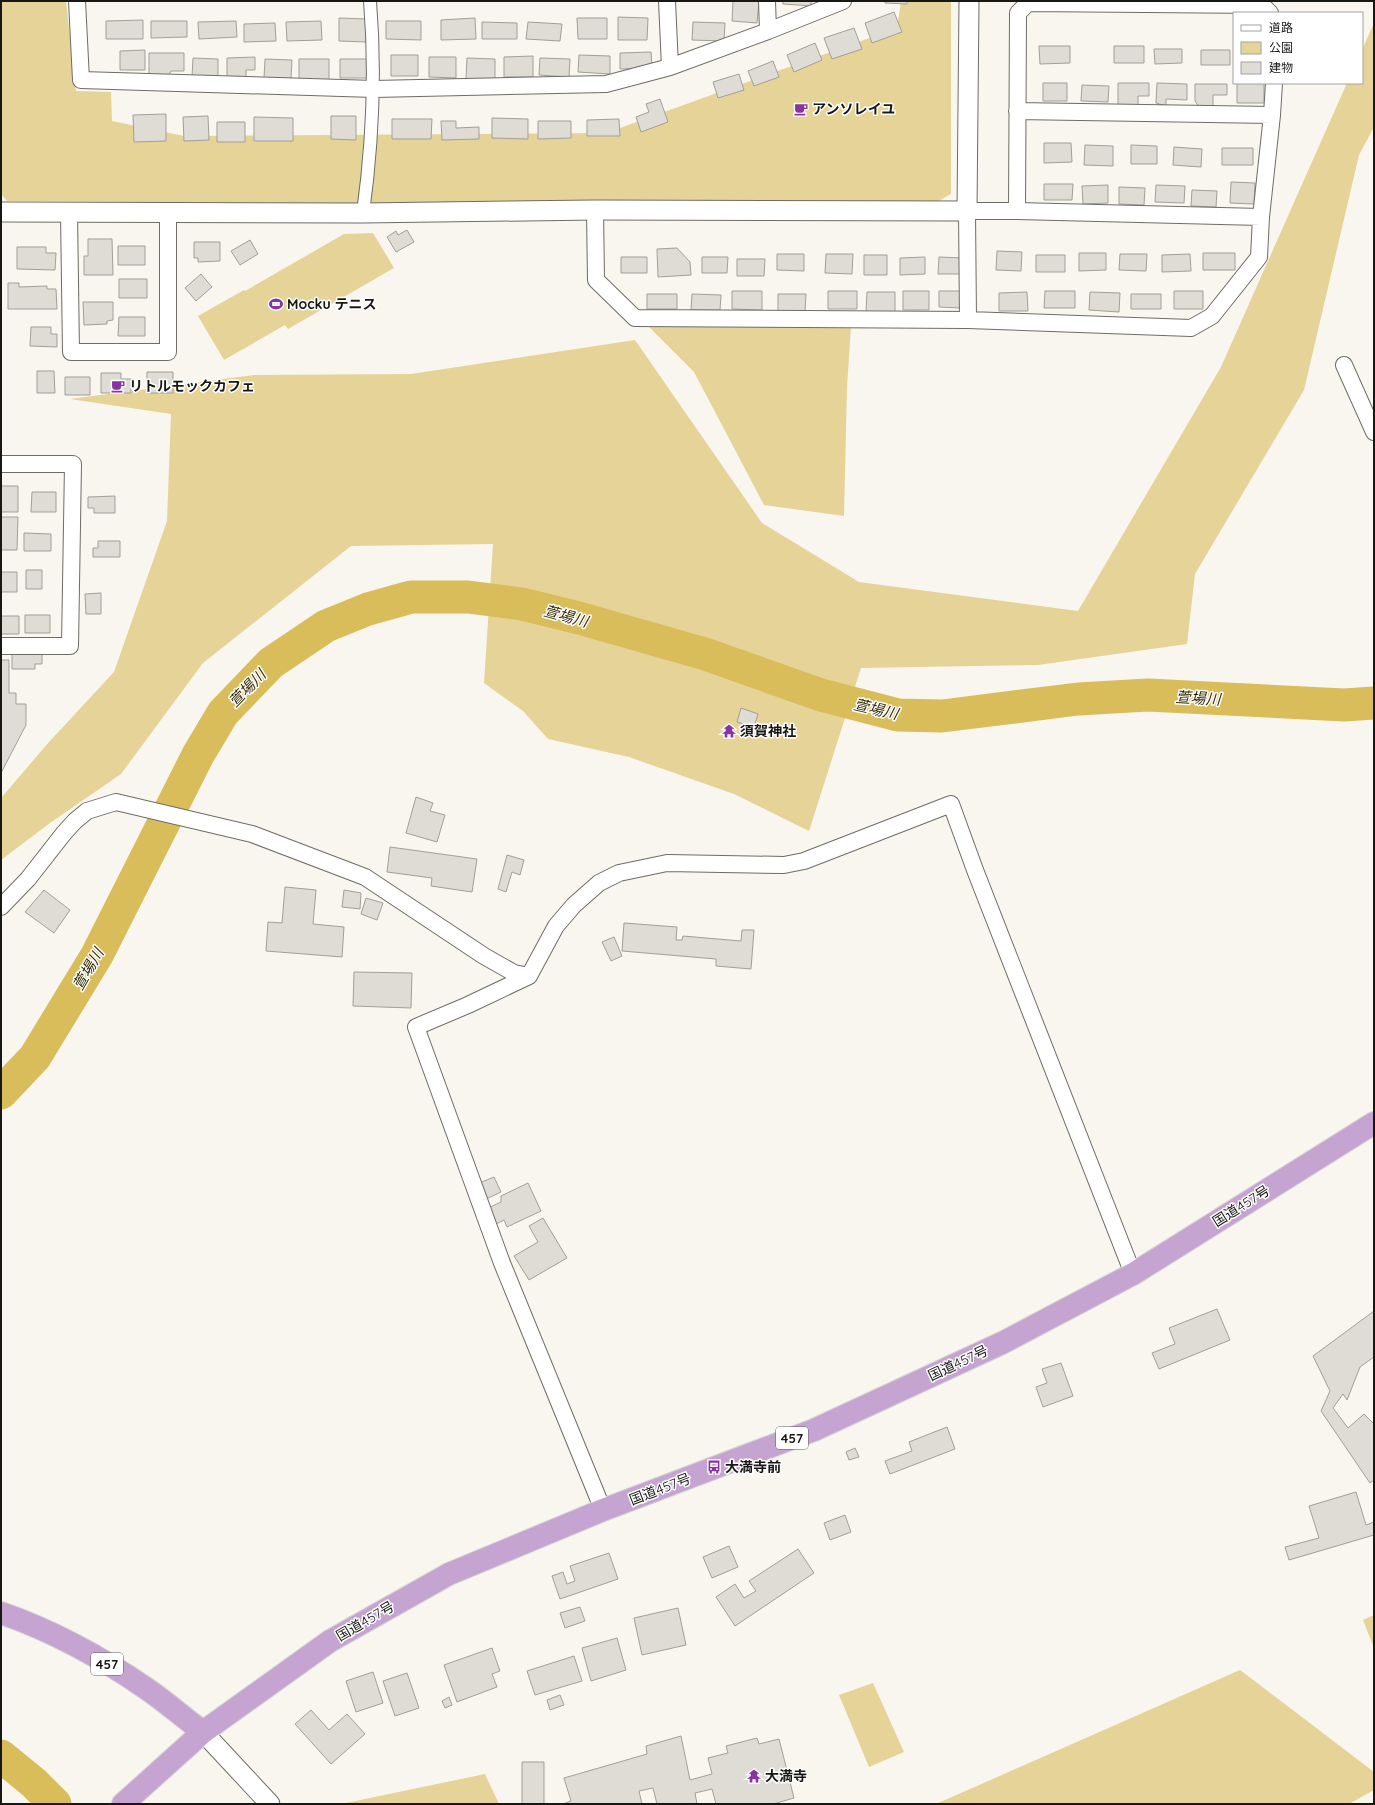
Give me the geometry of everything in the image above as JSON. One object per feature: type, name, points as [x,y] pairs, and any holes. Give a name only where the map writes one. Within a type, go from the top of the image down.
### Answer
[{"type":"highway","name":"国道457号","points":[[203,1732],[330,1641],[449,1574],[603,1510],[814,1430],[1002,1343],[1133,1274],[1374,1123]]},
{"type":"highway","name":"457","points":[[1,1613],[61,1639],[96,1657],[148,1690],[203,1732],[123,1804]]},
{"type":"street","points":[[77,1],[81,80],[374,89],[606,84],[670,67],[768,31],[843,1]]},
{"type":"street","points":[[363,213],[371,155],[374,89],[370,1]]},
{"type":"street","points":[[666,1],[670,67]]},
{"type":"street","points":[[767,1],[768,31]]},
{"type":"street","points":[[968,320],[967,211],[970,1]]},
{"type":"street","points":[[1017,211],[1018,13],[1028,3],[1262,5],[1269,12]]},
{"type":"street","points":[[595,210],[596,280],[635,318],[968,320],[1191,328],[1212,316],[1259,257],[1261,217],[1274,84]]},
{"type":"street","points":[[1017,111],[1272,115]]},
{"type":"street","points":[[1,212],[363,213],[595,210],[1017,211],[1261,217]]},
{"type":"street","points":[[69,213],[71,352],[168,352],[168,213]]},
{"type":"street","points":[[1344,365],[1374,432]]},
{"type":"street","points":[[1,464],[73,464],[70,646],[1,646]]},
{"type":"street","points":[[1,907],[28,879],[75,821],[87,811],[116,802],[252,834],[365,877],[484,956],[514,973],[529,976]]},
{"type":"street","points":[[603,1510],[502,1263],[416,1027],[468,1005],[529,976],[556,926],[574,906],[599,884],[619,873],[667,863],[784,865],[804,861],[951,804],[975,870],[1133,1274]]},
{"type":"street","points":[[203,1732],[270,1804]]},
{"type":"green space","points":[[1,1],[66,1],[76,91],[111,92],[112,121],[184,136],[606,133],[897,28],[901,1],[951,1],[951,194],[933,204],[372,204],[7,201],[1,194]]},
{"type":"green space","points":[[1374,23],[1374,127],[1359,155],[1304,390],[1195,574],[1187,644],[1038,665],[861,668],[809,831],[734,794],[629,757],[548,739],[523,711],[484,683],[493,544],[351,546],[203,663],[121,774],[50,823],[1,860],[1,798],[49,742],[114,672],[167,521],[171,414],[70,399],[254,375],[411,374],[635,340],[762,523],[859,582],[1078,611],[1221,367],[1347,84],[1363,84],[1363,48]]},
{"type":"green space","name":"Mocku テニス","points":[[373,233],[394,268],[288,329],[285,325],[224,360],[198,316],[244,290],[245,291],[344,234]]},
{"type":"green space","points":[[647,325],[851,327],[847,387],[844,516],[764,505],[694,372]]},
{"type":"green space","points":[[1374,1615],[1374,1648],[1363,1620]]},
{"type":"green space","points":[[1240,1670],[1374,1772],[1374,1790],[1349,1804],[936,1804]]},
{"type":"green space","points":[[873,1683],[904,1752],[869,1767],[839,1695]]},
{"type":"green space","points":[[485,1774],[499,1804],[341,1804]]},
{"type":"building","points":[[733,1],[759,1],[757,23],[732,21]]},
{"type":"building","points":[[783,1],[811,1],[811,6],[783,4]]},
{"type":"building","points":[[885,1],[907,1],[907,4],[885,3]]},
{"type":"building","points":[[894,12],[902,32],[872,43],[865,23]]},
{"type":"building","points":[[618,17],[648,18],[647,40],[618,40]]},
{"type":"building","points":[[339,18],[367,19],[366,42],[339,41]]},
{"type":"building","points":[[475,18],[476,39],[441,40],[441,20]]},
{"type":"building","points":[[577,18],[607,18],[607,39],[578,39]]},
{"type":"building","points":[[143,20],[143,39],[106,39],[106,21]]},
{"type":"building","points":[[151,21],[187,21],[187,37],[151,38]]},
{"type":"building","points":[[236,21],[237,37],[199,39],[198,22]]},
{"type":"building","points":[[321,21],[322,40],[287,41],[286,22]]},
{"type":"building","points":[[386,21],[421,21],[421,40],[386,39]]},
{"type":"building","points":[[482,22],[517,23],[517,39],[482,39]]},
{"type":"building","points":[[528,22],[562,24],[560,41],[526,39]]},
{"type":"building","points":[[693,22],[725,23],[724,41],[692,40]]},
{"type":"building","points":[[275,23],[276,41],[244,42],[244,24]]},
{"type":"building","points":[[854,28],[862,49],[832,59],[824,38]]},
{"type":"building","points":[[815,43],[822,60],[794,72],[787,55]]},
{"type":"building","points":[[1039,46],[1070,46],[1070,63],[1040,64]]},
{"type":"building","points":[[1114,46],[1144,46],[1144,63],[1114,63]]},
{"type":"building","points":[[1154,49],[1182,49],[1182,63],[1155,64]]},
{"type":"building","points":[[145,50],[145,70],[120,70],[120,51]]},
{"type":"building","points":[[1201,50],[1230,50],[1230,65],[1201,65]]},
{"type":"building","points":[[651,52],[652,68],[620,69],[620,53]]},
{"type":"building","points":[[149,53],[184,53],[184,71],[171,71],[168,77],[149,76]]},
{"type":"building","points":[[391,55],[418,55],[418,76],[391,76]]},
{"type":"building","points":[[579,55],[610,56],[610,74],[578,72]]},
{"type":"building","points":[[533,56],[533,77],[504,77],[504,57]]},
{"type":"building","points":[[255,57],[255,70],[246,70],[246,78],[227,78],[227,58]]},
{"type":"building","points":[[429,57],[456,57],[456,78],[429,77]]},
{"type":"building","points":[[193,58],[218,59],[218,77],[192,77]]},
{"type":"building","points":[[467,58],[495,59],[495,80],[466,79]]},
{"type":"building","points":[[540,58],[570,59],[569,77],[539,75]]},
{"type":"building","points":[[265,59],[292,60],[291,79],[264,78]]},
{"type":"building","points":[[299,59],[329,59],[329,80],[299,80]]},
{"type":"building","points":[[340,59],[367,59],[367,78],[340,78]]},
{"type":"building","points":[[773,61],[779,77],[754,86],[748,71]]},
{"type":"building","points":[[739,74],[744,90],[718,98],[713,82]]},
{"type":"building","points":[[1043,83],[1067,83],[1067,101],[1043,101]]},
{"type":"building","points":[[1118,83],[1149,83],[1149,96],[1138,96],[1138,105],[1118,106]]},
{"type":"building","points":[[1157,83],[1187,84],[1187,100],[1166,99],[1166,106],[1156,103]]},
{"type":"building","points":[[1195,84],[1227,84],[1227,95],[1213,95],[1213,106],[1199,107],[1195,101]]},
{"type":"building","points":[[1237,84],[1264,84],[1264,103],[1237,103]]},
{"type":"building","points":[[1082,85],[1109,86],[1108,102],[1081,101]]},
{"type":"building","points":[[660,99],[668,122],[641,132],[636,117],[649,112],[646,104]]},
{"type":"building","points":[[166,114],[166,141],[134,142],[133,115]]},
{"type":"building","points":[[208,116],[209,140],[184,141],[183,117]]},
{"type":"building","points":[[331,116],[356,116],[356,140],[331,139]]},
{"type":"building","points":[[254,117],[293,118],[293,141],[254,141]]},
{"type":"building","points":[[492,118],[528,119],[528,139],[492,138]]},
{"type":"building","points":[[392,119],[432,119],[431,139],[392,139]]},
{"type":"building","points":[[619,119],[620,136],[587,136],[587,120]]},
{"type":"building","points":[[441,121],[456,121],[456,128],[479,127],[479,139],[442,140]]},
{"type":"building","points":[[538,121],[571,121],[571,138],[538,139]]},
{"type":"building","points":[[217,122],[245,122],[245,142],[217,142]]},
{"type":"building","points":[[1044,143],[1071,143],[1072,162],[1044,163]]},
{"type":"building","points":[[1085,145],[1113,146],[1113,166],[1084,165]]},
{"type":"building","points":[[1131,145],[1157,146],[1157,164],[1131,164]]},
{"type":"building","points":[[1174,147],[1202,149],[1201,167],[1173,165]]},
{"type":"building","points":[[1222,148],[1253,148],[1253,165],[1222,165]]},
{"type":"building","points":[[1231,182],[1255,183],[1254,204],[1230,203]]},
{"type":"building","points":[[1044,184],[1073,184],[1072,200],[1044,200]]},
{"type":"building","points":[[1108,185],[1108,203],[1083,204],[1082,186]]},
{"type":"building","points":[[1156,185],[1185,186],[1184,203],[1155,202]]},
{"type":"building","points":[[1119,187],[1145,188],[1144,205],[1119,204]]},
{"type":"building","points":[[1192,190],[1217,191],[1216,207],[1191,206]]},
{"type":"building","points":[[407,230],[414,242],[396,252],[387,237],[396,231],[398,235]]},
{"type":"building","points":[[88,239],[112,239],[113,275],[84,275],[84,256],[88,256]]},
{"type":"building","points":[[250,240],[258,254],[240,265],[231,251]]},
{"type":"building","points":[[194,242],[220,242],[220,261],[198,262],[198,258],[194,258]]},
{"type":"building","points":[[118,246],[145,246],[145,265],[118,265]]},
{"type":"building","points":[[17,247],[46,247],[46,253],[56,253],[55,270],[17,269]]},
{"type":"building","points":[[677,248],[690,262],[691,275],[658,277],[657,249]]},
{"type":"building","points":[[997,251],[1022,252],[1021,271],[996,270]]},
{"type":"building","points":[[1079,253],[1106,253],[1106,270],[1079,271]]},
{"type":"building","points":[[1203,253],[1235,253],[1235,270],[1203,270]]},
{"type":"building","points":[[777,254],[804,254],[804,271],[777,270]]},
{"type":"building","points":[[826,254],[853,254],[852,274],[825,273]]},
{"type":"building","points":[[1120,254],[1147,254],[1146,271],[1119,270]]},
{"type":"building","points":[[1190,254],[1191,271],[1162,272],[1162,255]]},
{"type":"building","points":[[864,255],[887,255],[887,275],[864,275]]},
{"type":"building","points":[[1036,255],[1065,255],[1065,272],[1036,272]]},
{"type":"building","points":[[621,257],[647,257],[647,273],[621,273]]},
{"type":"building","points":[[702,257],[728,257],[727,273],[702,273]]},
{"type":"building","points":[[925,257],[925,274],[900,275],[900,258]]},
{"type":"building","points":[[939,257],[963,258],[963,274],[938,274]]},
{"type":"building","points":[[737,259],[765,259],[764,276],[737,276]]},
{"type":"building","points":[[201,274],[212,287],[196,301],[185,288]]},
{"type":"building","points":[[119,279],[147,279],[147,298],[119,298]]},
{"type":"building","points":[[8,283],[19,283],[19,287],[47,286],[47,289],[56,289],[57,309],[8,309]]},
{"type":"building","points":[[732,291],[762,291],[762,310],[732,309]]},
{"type":"building","points":[[828,291],[857,291],[857,309],[828,309]]},
{"type":"building","points":[[903,291],[929,291],[929,310],[903,310]]},
{"type":"building","points":[[939,291],[961,291],[961,308],[939,307]]},
{"type":"building","points":[[1045,291],[1075,291],[1075,308],[1044,308]]},
{"type":"building","points":[[1174,291],[1203,291],[1203,309],[1174,309]]},
{"type":"building","points":[[867,292],[895,292],[895,312],[866,312]]},
{"type":"building","points":[[1027,292],[1028,311],[999,311],[999,293]]},
{"type":"building","points":[[1090,292],[1120,293],[1119,312],[1089,310]]},
{"type":"building","points":[[647,294],[677,294],[677,309],[647,309]]},
{"type":"building","points":[[692,294],[721,295],[720,310],[691,310]]},
{"type":"building","points":[[778,294],[806,294],[805,312],[778,311]]},
{"type":"building","points":[[1131,294],[1161,294],[1161,309],[1131,309]]},
{"type":"building","points":[[83,302],[113,302],[113,320],[107,321],[107,324],[84,325]]},
{"type":"building","points":[[119,317],[145,317],[145,336],[118,336]]},
{"type":"building","points":[[31,327],[51,327],[51,334],[57,334],[57,347],[30,346]]},
{"type":"building","points":[[37,371],[54,371],[55,393],[37,393]]},
{"type":"building","points":[[147,372],[173,372],[173,393],[147,393]]},
{"type":"building","points":[[101,373],[121,373],[121,379],[131,379],[131,393],[101,393]]},
{"type":"building","points":[[65,377],[90,377],[90,395],[65,395]]},
{"type":"building","points":[[1,486],[18,486],[18,512],[1,512]]},
{"type":"building","points":[[32,492],[56,492],[56,512],[31,512]]},
{"type":"building","points":[[115,496],[115,513],[94,513],[94,508],[88,508],[88,497]]},
{"type":"building","points":[[1,517],[18,517],[17,550],[1,550]]},
{"type":"building","points":[[24,533],[51,534],[51,551],[24,551]]},
{"type":"building","points":[[98,541],[120,541],[120,557],[93,557],[93,548],[98,548]]},
{"type":"building","points":[[26,570],[42,570],[42,589],[26,589]]},
{"type":"building","points":[[1,572],[17,572],[17,592],[1,592]]},
{"type":"building","points":[[101,593],[101,614],[86,614],[85,594]]},
{"type":"building","points":[[25,615],[50,615],[50,633],[25,633]]},
{"type":"building","points":[[1,616],[19,616],[19,634],[1,634]]},
{"type":"building","points":[[12,653],[42,654],[42,664],[35,664],[35,669],[12,669]]},
{"type":"building","points":[[1,660],[9,660],[9,693],[16,693],[16,704],[26,704],[26,725],[1,773]]},
{"type":"building","points":[[741,708],[758,714],[754,727],[737,722]]},
{"type":"building","points":[[416,797],[433,803],[430,811],[445,815],[437,842],[406,833]]},
{"type":"building","points":[[390,847],[477,859],[472,892],[431,886],[432,878],[387,872]]},
{"type":"building","points":[[507,855],[524,860],[520,875],[512,872],[506,892],[498,889]]},
{"type":"building","points":[[285,887],[316,890],[313,924],[344,927],[342,957],[266,951],[268,922],[282,923]]},
{"type":"building","points":[[44,890],[70,910],[54,933],[25,912]]},
{"type":"building","points":[[344,890],[361,893],[360,909],[342,907]]},
{"type":"building","points":[[366,898],[383,903],[377,920],[361,914]]},
{"type":"building","points":[[624,923],[677,927],[676,940],[682,940],[683,936],[741,941],[742,930],[754,930],[751,969],[716,966],[716,959],[622,951]]},
{"type":"building","points":[[614,937],[622,956],[611,961],[602,942]]},
{"type":"building","points":[[354,972],[412,973],[411,1008],[353,1006]]},
{"type":"building","points":[[494,1177],[501,1192],[484,1200],[477,1184]]},
{"type":"building","points":[[528,1183],[541,1211],[507,1227],[504,1220],[494,1225],[486,1209],[501,1202],[501,1196]]},
{"type":"building","points":[[543,1218],[567,1258],[529,1280],[514,1256],[538,1242],[529,1226]]},
{"type":"building","points":[[1217,1309],[1230,1340],[1159,1369],[1152,1353],[1175,1344],[1169,1328]]},
{"type":"building","points":[[1374,1311],[1374,1357],[1360,1367],[1347,1400],[1343,1394],[1333,1408],[1348,1428],[1364,1414],[1374,1424],[1374,1480],[1370,1483],[1321,1411],[1330,1391],[1313,1356]]},
{"type":"building","points":[[1061,1363],[1073,1396],[1043,1407],[1036,1387],[1047,1383],[1042,1369]]},
{"type":"building","points":[[947,1427],[955,1449],[890,1474],[885,1461],[912,1451],[909,1442]]},
{"type":"building","points":[[855,1448],[859,1457],[849,1460],[846,1452]]},
{"type":"building","points":[[1356,1492],[1366,1525],[1374,1522],[1374,1535],[1289,1560],[1285,1547],[1319,1538],[1309,1506]]},
{"type":"building","points":[[845,1515],[851,1532],[830,1540],[824,1523]]},
{"type":"building","points":[[729,1546],[738,1567],[712,1578],[703,1557]]},
{"type":"building","points":[[798,1549],[814,1573],[735,1626],[716,1597],[735,1584],[744,1598],[756,1591],[749,1581]]},
{"type":"building","points":[[609,1553],[618,1579],[560,1599],[552,1576],[563,1572],[567,1584],[575,1581],[570,1566]]},
{"type":"building","points":[[580,1607],[585,1621],[565,1628],[560,1613]]},
{"type":"building","points":[[678,1608],[686,1645],[642,1655],[634,1618]]},
{"type":"building","points":[[617,1638],[626,1670],[591,1681],[582,1648]]},
{"type":"building","points":[[492,1648],[500,1671],[492,1674],[497,1687],[457,1702],[444,1665]]},
{"type":"building","points":[[574,1656],[582,1681],[535,1695],[527,1671]]},
{"type":"building","points":[[373,1672],[383,1703],[356,1712],[346,1681]]},
{"type":"building","points":[[407,1673],[419,1708],[395,1716],[383,1681]]},
{"type":"building","points":[[560,1695],[564,1705],[550,1710],[547,1700]]},
{"type":"building","points":[[449,1697],[452,1705],[445,1708],[442,1701]]},
{"type":"building","points":[[311,1710],[329,1730],[347,1714],[365,1734],[331,1764],[295,1724]]},
{"type":"building","points":[[681,1736],[690,1780],[712,1774],[708,1758],[728,1753],[726,1746],[757,1738],[759,1744],[779,1739],[794,1798],[773,1804],[716,1804],[712,1789],[695,1793],[697,1804],[657,1804],[653,1788],[639,1791],[642,1804],[563,1804],[571,1801],[564,1778],[647,1754],[646,1746]]},
{"type":"building","points":[[522,1762],[544,1762],[544,1804],[522,1804]]},
{"type":"waterway","name":"萱場川","points":[[1,1093],[35,1057],[97,955],[198,755],[223,713],[271,663],[326,626],[368,609],[411,597],[468,597],[522,604],[579,618],[705,654],[821,695],[898,715],[942,716],[1078,699],[1148,695],[1344,705],[1374,703]]},
{"type":"waterway","points":[[1,1756],[34,1783],[55,1804]]},
{"type":"place","name":"アンソレイユ","points":[[801,109]]},
{"type":"place","name":"Mocku テニス","points":[[276,304]]},
{"type":"place","name":"リトルモックカフェ","points":[[118,386]]},
{"type":"place","name":"須賀神社","points":[[729,731]]},
{"type":"place","name":"大満寺前","points":[[714,1467]]},
{"type":"place","name":"大満寺","points":[[754,1776]]}]
